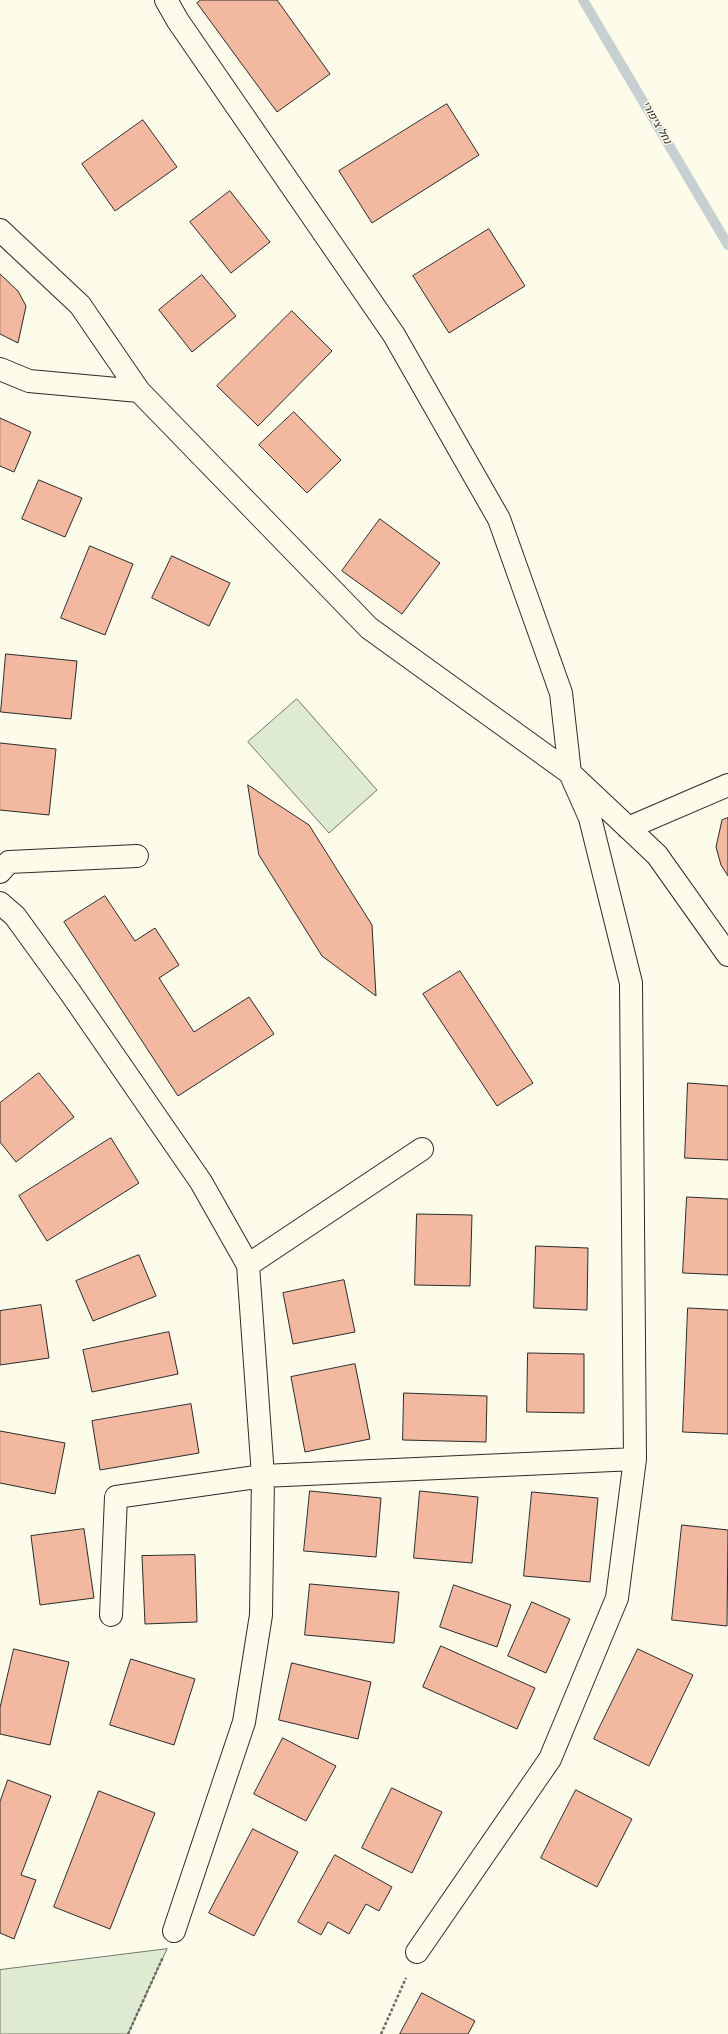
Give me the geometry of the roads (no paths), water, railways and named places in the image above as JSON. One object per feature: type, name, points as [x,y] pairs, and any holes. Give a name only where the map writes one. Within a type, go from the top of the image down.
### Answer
[{"type":"street","points":[[166,0],[178,21],[394,335],[499,519],[561,693],[570,773],[590,818],[631,983],[635,1459],[617,1598],[550,1759],[418,1952]]},
{"type":"street","points":[[0,230],[80,305],[139,391],[369,628],[570,773],[657,855],[728,956]]},
{"type":"street","points":[[0,369],[29,381],[139,391]]},
{"type":"street","points":[[628,828],[728,785]]},
{"type":"street","points":[[0,872],[9,862],[136,856]]},
{"type":"street","points":[[0,903],[15,916],[70,992],[201,1182],[248,1265],[263,1476],[261,1615],[244,1722],[174,1931]]},
{"type":"street","points":[[248,1265],[422,1149]]},
{"type":"street","points":[[111,1615],[116,1497],[263,1476],[635,1459]]},
{"type":"waterway","name":"נחל ציפורי","points":[[583,0],[728,245]]}]
